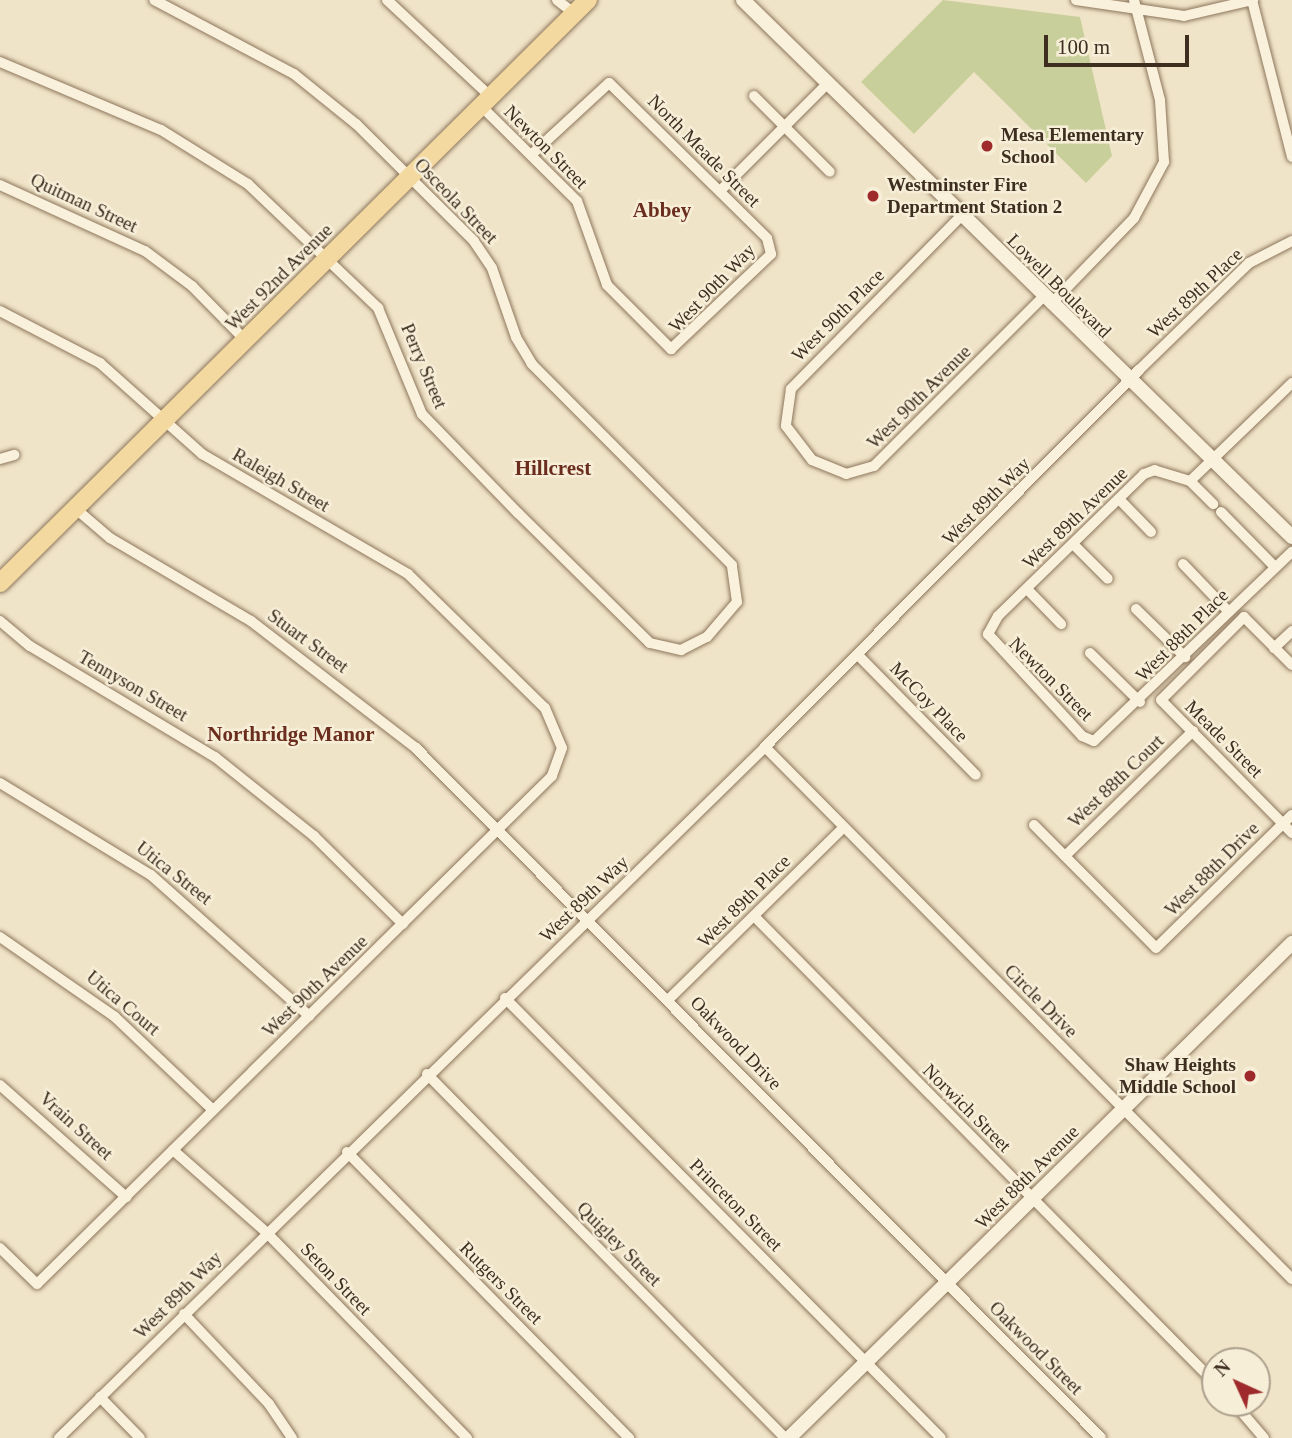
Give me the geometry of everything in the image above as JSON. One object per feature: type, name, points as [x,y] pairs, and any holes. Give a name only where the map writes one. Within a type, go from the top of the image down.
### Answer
[{"type":"main road","name":"West 92nd Avenue","points":[[0,583],[576,15],[588,0]]},
{"type":"street","name":"Osceola Street","points":[[154,0],[273,60],[342,111],[488,260],[516,337],[533,364],[732,565],[738,596],[718,626]]},
{"type":"street","name":"Newton Street","points":[[387,0],[486,101],[577,201],[607,285],[674,349]]},
{"type":"street","points":[[557,0],[576,15]]},
{"type":"street","name":"Lowell Boulevard","points":[[743,0],[1128,381],[1292,537]]},
{"type":"street","points":[[1076,0],[1135,4],[1184,16],[1252,0],[1292,157]]},
{"type":"street","name":"West 90th Avenue","points":[[805,452],[835,473],[874,466],[1134,218],[1164,162],[1166,129],[1135,4]]},
{"type":"street","name":"Perry Street","points":[[0,62],[138,119],[204,154],[270,202],[385,318],[417,405],[431,425],[645,638],[681,650],[718,626]]},
{"type":"street","name":"North Meade Street","points":[[532,154],[606,83],[720,191],[773,249]]},
{"type":"street","points":[[720,191],[827,83]]},
{"type":"street","points":[[754,96],[830,172]]},
{"type":"street","name":"Quitman Street","points":[[0,185],[145,251],[192,286],[245,340]]},
{"type":"street","name":"West 90th Place","points":[[805,452],[785,419],[791,389],[961,216]]},
{"type":"street","name":"West 89th Place","points":[[1128,381],[1249,264],[1292,241]]},
{"type":"street","name":"West 90th Way","points":[[674,349],[773,249]]},
{"type":"street","name":"Raleigh Street","points":[[0,310],[84,352],[162,423],[210,459],[402,570],[533,697]]},
{"type":"street","name":"West 89th Way","points":[[59,1438],[347,1152],[765,747],[1128,381]]},
{"type":"street","points":[[1275,567],[1190,481],[1214,461],[1292,383]]},
{"type":"street","points":[[0,459],[14,455]]},
{"type":"street","name":"West 89th Avenue","points":[[988,634],[1027,589],[1119,499],[1155,470],[1190,481]]},
{"type":"street","points":[[1119,499],[1151,532]]},
{"type":"street","name":"Stuart Street","points":[[76,509],[102,532],[235,610],[331,678],[416,748],[499,830]]},
{"type":"street","points":[[1073,544],[1108,579]]},
{"type":"street","name":"West 88th Place","points":[[1094,741],[1140,702],[1292,552]]},
{"type":"street","points":[[1182,564],[1229,612]]},
{"type":"street","points":[[1027,589],[1061,624]]},
{"type":"street","points":[[1136,608],[1185,656]]},
{"type":"street","name":"Meade Street","points":[[1274,648],[1244,617],[1161,700],[1292,832]]},
{"type":"street","name":"Tennyson Street","points":[[0,621],[30,646],[215,757],[314,836],[403,924]]},
{"type":"street","points":[[1292,631],[1274,648],[1292,665]]},
{"type":"street","name":"Newton Street","points":[[988,634],[1082,736],[1094,741]]},
{"type":"street","points":[[1090,653],[1140,702]]},
{"type":"street","name":"McCoy Place","points":[[858,655],[976,775]]},
{"type":"street","name":"West 90th Avenue","points":[[0,1248],[37,1284],[499,830],[561,759],[559,731],[533,697]]},
{"type":"street","name":"West 88th Court","points":[[1065,856],[1193,731]]},
{"type":"street","name":"Circle Drive","points":[[765,747],[1123,1109],[1287,1267],[1292,1279]]},
{"type":"street","name":"Utica Street","points":[[0,783],[151,875],[309,1016]]},
{"type":"street","name":"West 88th Drive","points":[[1065,856],[1156,948],[1292,815]]},
{"type":"street","points":[[1034,825],[1065,856]]},
{"type":"street","name":"West 89th Place","points":[[669,999],[844,827]]},
{"type":"street","name":"Oakwood Drive","points":[[499,830],[947,1283]]},
{"type":"street","name":"Norwich Street","points":[[754,916],[1201,1369]]},
{"type":"street","name":"Utica Court","points":[[0,937],[115,1017],[213,1110]]},
{"type":"street","name":"West 88th Avenue","points":[[787,1438],[1292,943]]},
{"type":"street","name":"Princeton Street","points":[[505,998],[941,1438]]},
{"type":"street","name":"Quigley Street","points":[[427,1074],[787,1438]]},
{"type":"street","name":"Vrain Street","points":[[0,1085],[126,1197]]},
{"type":"street","name":"Seton Street","points":[[173,1150],[266,1232],[467,1438]]},
{"type":"street","name":"Rutgers Street","points":[[347,1152],[629,1438]]},
{"type":"street","name":"Oakwood Street","points":[[947,1283],[1101,1438]]},
{"type":"street","points":[[184,1314],[270,1404],[292,1438]]},
{"type":"street","points":[[100,1397],[140,1438]]},
{"type":"street","points":[[1246,1417],[1264,1438]]},
{"type":"green space","points":[[943,0],[1080,17],[1112,156],[1086,183],[974,72],[914,134],[861,82]]},
{"type":"place","name":"Mesa Elementary School","points":[[987,146]]},
{"type":"place","name":"Westminster Fire Department Station 2","points":[[873,196]]},
{"type":"place","name":"Shaw Heights Middle School","points":[[1250,1076]]},
{"type":"district","name":"Abbey","points":[[662,210]]},
{"type":"district","name":"Hillcrest","points":[[553,468]]},
{"type":"district","name":"Northridge Manor","points":[[291,734]]}]
